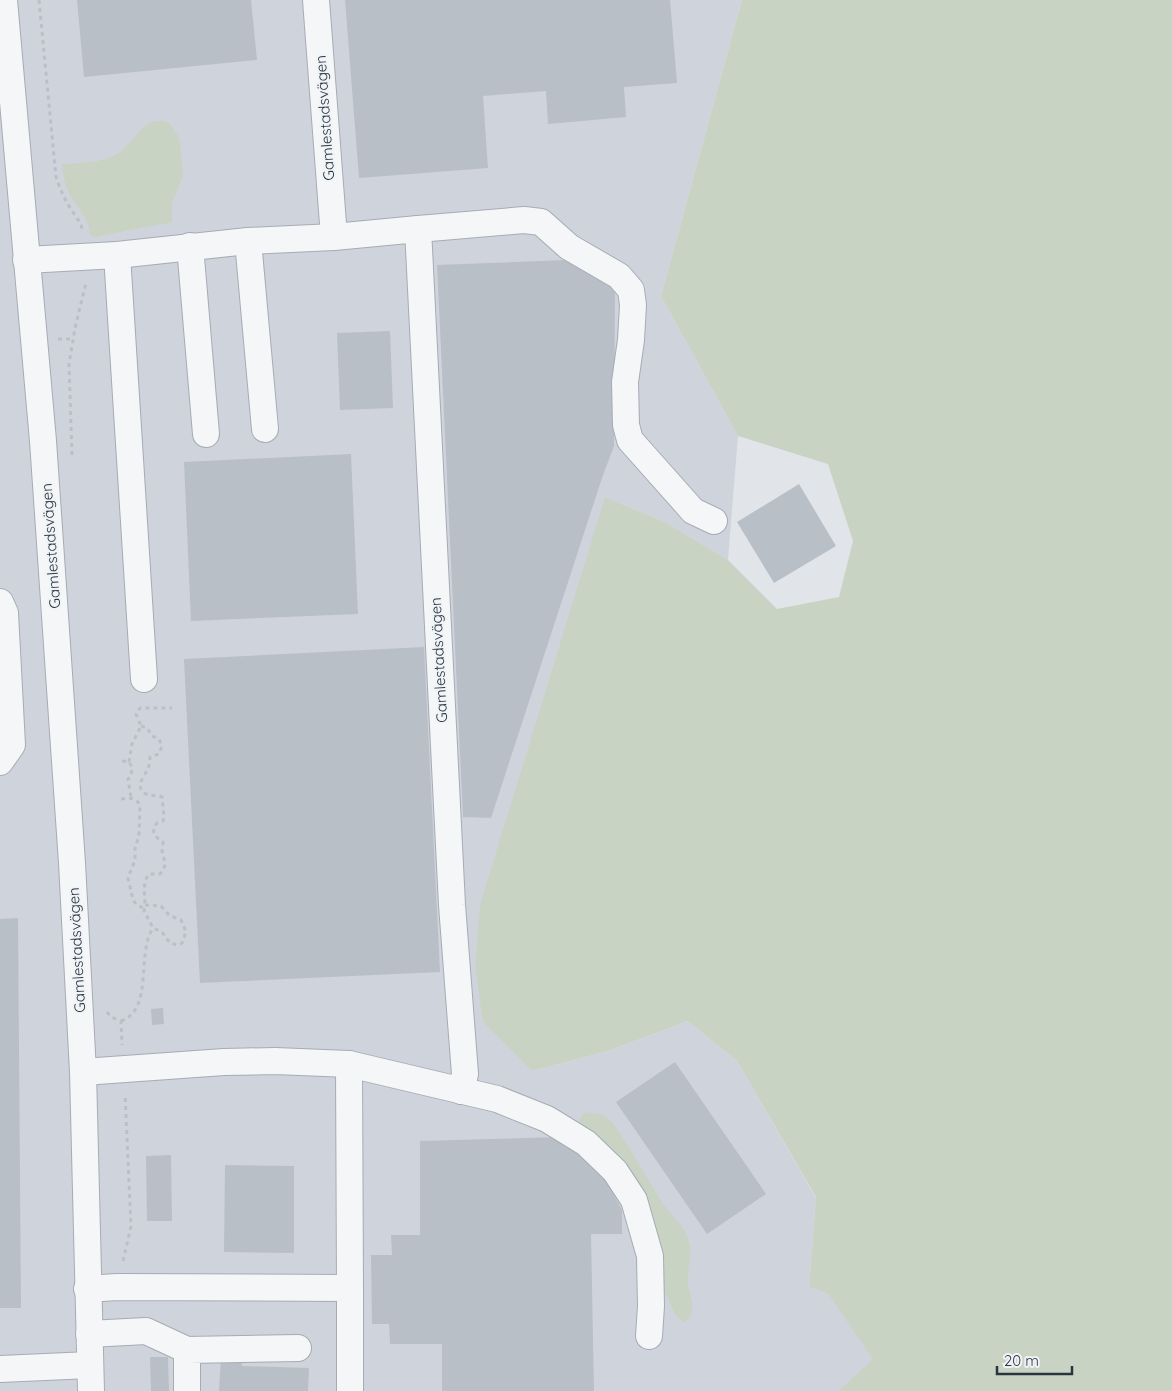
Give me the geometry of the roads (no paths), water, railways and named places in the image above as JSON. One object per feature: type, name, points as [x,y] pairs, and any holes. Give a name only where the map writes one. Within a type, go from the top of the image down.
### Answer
[{"type":"street","name":"Gamlestadsvägen","points":[[4,0],[43,442],[72,863],[83,1072],[91,1391]]},
{"type":"street","name":"Gamlestadsvägen","points":[[316,0],[334,237]]},
{"type":"street","points":[[26,260],[117,256],[190,246],[334,237],[524,220],[541,222],[569,247],[619,276],[631,290],[633,305],[631,340],[625,382],[626,425],[630,440],[693,511],[714,521]]},
{"type":"street","name":"Gamlestadsvägen","points":[[418,229],[452,905],[465,1074],[461,1091]]},
{"type":"street","points":[[248,241],[265,429]]},
{"type":"street","points":[[190,246],[206,434]]},
{"type":"street","points":[[117,256],[144,679]]},
{"type":"street","points":[[0,602],[5,613],[12,745],[0,762]]},
{"type":"street","points":[[83,1072],[224,1062],[275,1061],[349,1064],[497,1098],[547,1119],[586,1143],[615,1171],[634,1200],[650,1256],[651,1306],[649,1336]]},
{"type":"street","points":[[349,1064],[350,1391]]},
{"type":"street","points":[[88,1289],[117,1287],[350,1288]]},
{"type":"street","points":[[89,1334],[146,1331],[187,1350],[298,1348]]},
{"type":"street","points":[[187,1350],[187,1391]]},
{"type":"street","points":[[0,1369],[90,1365]]}]
